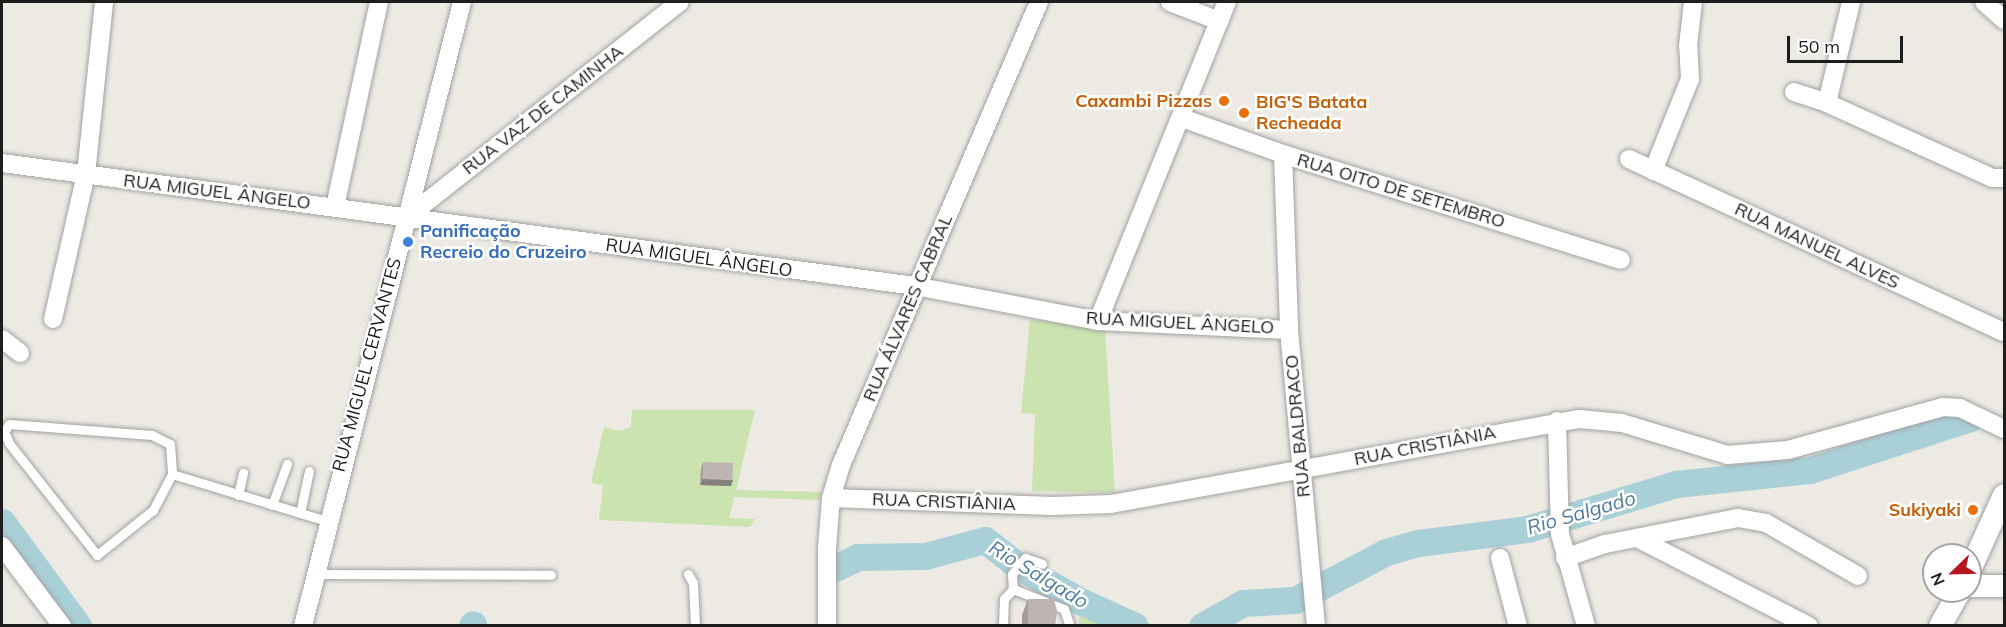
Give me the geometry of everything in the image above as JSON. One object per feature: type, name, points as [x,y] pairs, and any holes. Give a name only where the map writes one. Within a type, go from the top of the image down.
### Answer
[{"type":"street","points":[[53,320],[86,174],[105,2]]},
{"type":"street","points":[[334,207],[379,2]]},
{"type":"street","name":"RUA MIGUEL CERVANTES","points":[[303,626],[313,574],[462,2]]},
{"type":"street","name":"RUA VAZ DE CAMINHA","points":[[405,219],[680,2]]},
{"type":"street","name":"RUA ÁLVARES CABRAL","points":[[827,626],[831,498],[915,286],[1039,2]]},
{"type":"street","points":[[1170,2],[1219,21]]},
{"type":"street","points":[[1098,321],[1227,2]]},
{"type":"street","points":[[1653,171],[1690,79],[1688,46],[1693,2]]},
{"type":"street","points":[[1827,103],[1851,2]]},
{"type":"street","points":[[1984,2],[2004,20]]},
{"type":"street","points":[[1794,92],[1827,103],[1985,175],[2004,178]]},
{"type":"street","name":"RUA OITO DE SETEMBRO","points":[[1182,118],[1283,154],[1621,260]]},
{"type":"street","name":"RUA BALDRACO","points":[[1283,154],[1289,330],[1308,534],[1312,623]]},
{"type":"street","name":"RUA MANUEL ALVES","points":[[1629,159],[2004,332]]},
{"type":"street","name":"RUA MIGUEL ÂNGELO","points":[[2,163],[915,286],[1098,321],[1289,330]]},
{"type":"street","points":[[2,339],[20,353]]},
{"type":"street","name":"RUA CRISTIÂNIA","points":[[831,498],[1093,506],[1303,471],[1557,422],[1602,419],[1727,455],[1788,450],[1943,407],[1960,408],[2004,429]]},
{"type":"street","points":[[1557,422],[1556,494],[1560,534],[1586,626]]},
{"type":"street","points":[[1982,544],[2004,495]]},
{"type":"street","points":[[1565,558],[1637,538],[1730,518],[1748,519],[1766,524],[1858,576]]},
{"type":"street","points":[[1637,538],[1809,626]]},
{"type":"street","points":[[2,546],[62,626]]},
{"type":"street","points":[[1500,558],[1518,626]]},
{"type":"street","points":[[1982,586],[2004,586]]},
{"type":"street","points":[[1940,626],[1953,603]]},
{"type":"lane","points":[[9,424],[152,435],[170,444],[172,474],[153,510],[97,555],[4,432],[9,424]]},
{"type":"lane","points":[[272,505],[287,464]]},
{"type":"lane","points":[[300,513],[309,471]]},
{"type":"lane","points":[[238,495],[243,473]]},
{"type":"lane","points":[[172,474],[327,521]]},
{"type":"lane","points":[[1003,626],[1004,599],[1013,589],[1012,574],[1028,557],[1042,564]]},
{"type":"lane","points":[[313,574],[552,575]]},
{"type":"lane","points":[[688,574],[693,583],[695,626]]},
{"type":"lane","points":[[1013,589],[1064,609],[1070,626]]},
{"type":"green space","points":[[1030,320],[1105,328],[1115,493],[1032,491],[1035,414],[1021,413]]},
{"type":"green space","points":[[632,410],[755,410],[736,490],[822,492],[820,500],[734,497],[729,518],[755,519],[750,527],[599,520],[603,485],[591,483],[604,427],[619,431],[631,427]]},
{"type":"green space","points":[[1300,591],[1300,600],[1257,607],[1255,604],[1239,608],[1240,612],[1212,625],[1193,625],[1192,620],[1236,598]]},
{"type":"green space","points":[[1079,593],[1126,609],[1127,615],[1154,625],[1079,625]]},
{"type":"building","points":[[703,462],[733,463],[732,480],[702,479]]},
{"type":"building","points":[[1028,599],[1054,599],[1057,611],[1055,626],[1028,626]]},
{"type":"waterway","name":"Rio Salgado","points":[[1202,626],[1243,603],[1295,600],[1386,552],[1418,543],[1527,529],[1676,484],[1810,470],[1970,418]]},
{"type":"waterway","name":"Rio Salgado","points":[[2,522],[78,626]]},
{"type":"waterway","name":"Rio Salgado","points":[[835,568],[858,557],[925,556],[985,540],[1017,565],[1080,601],[1135,626]]},
{"type":"place","name":"Caxambi Pizzas","points":[[1224,101]]},
{"type":"place","name":"BIG'S Batata Recheada","points":[[1244,113]]},
{"type":"place","name":"Panificação Recreio do Cruzeiro","points":[[408,242]]},
{"type":"place","name":"Sukiyaki","points":[[1973,510]]}]
